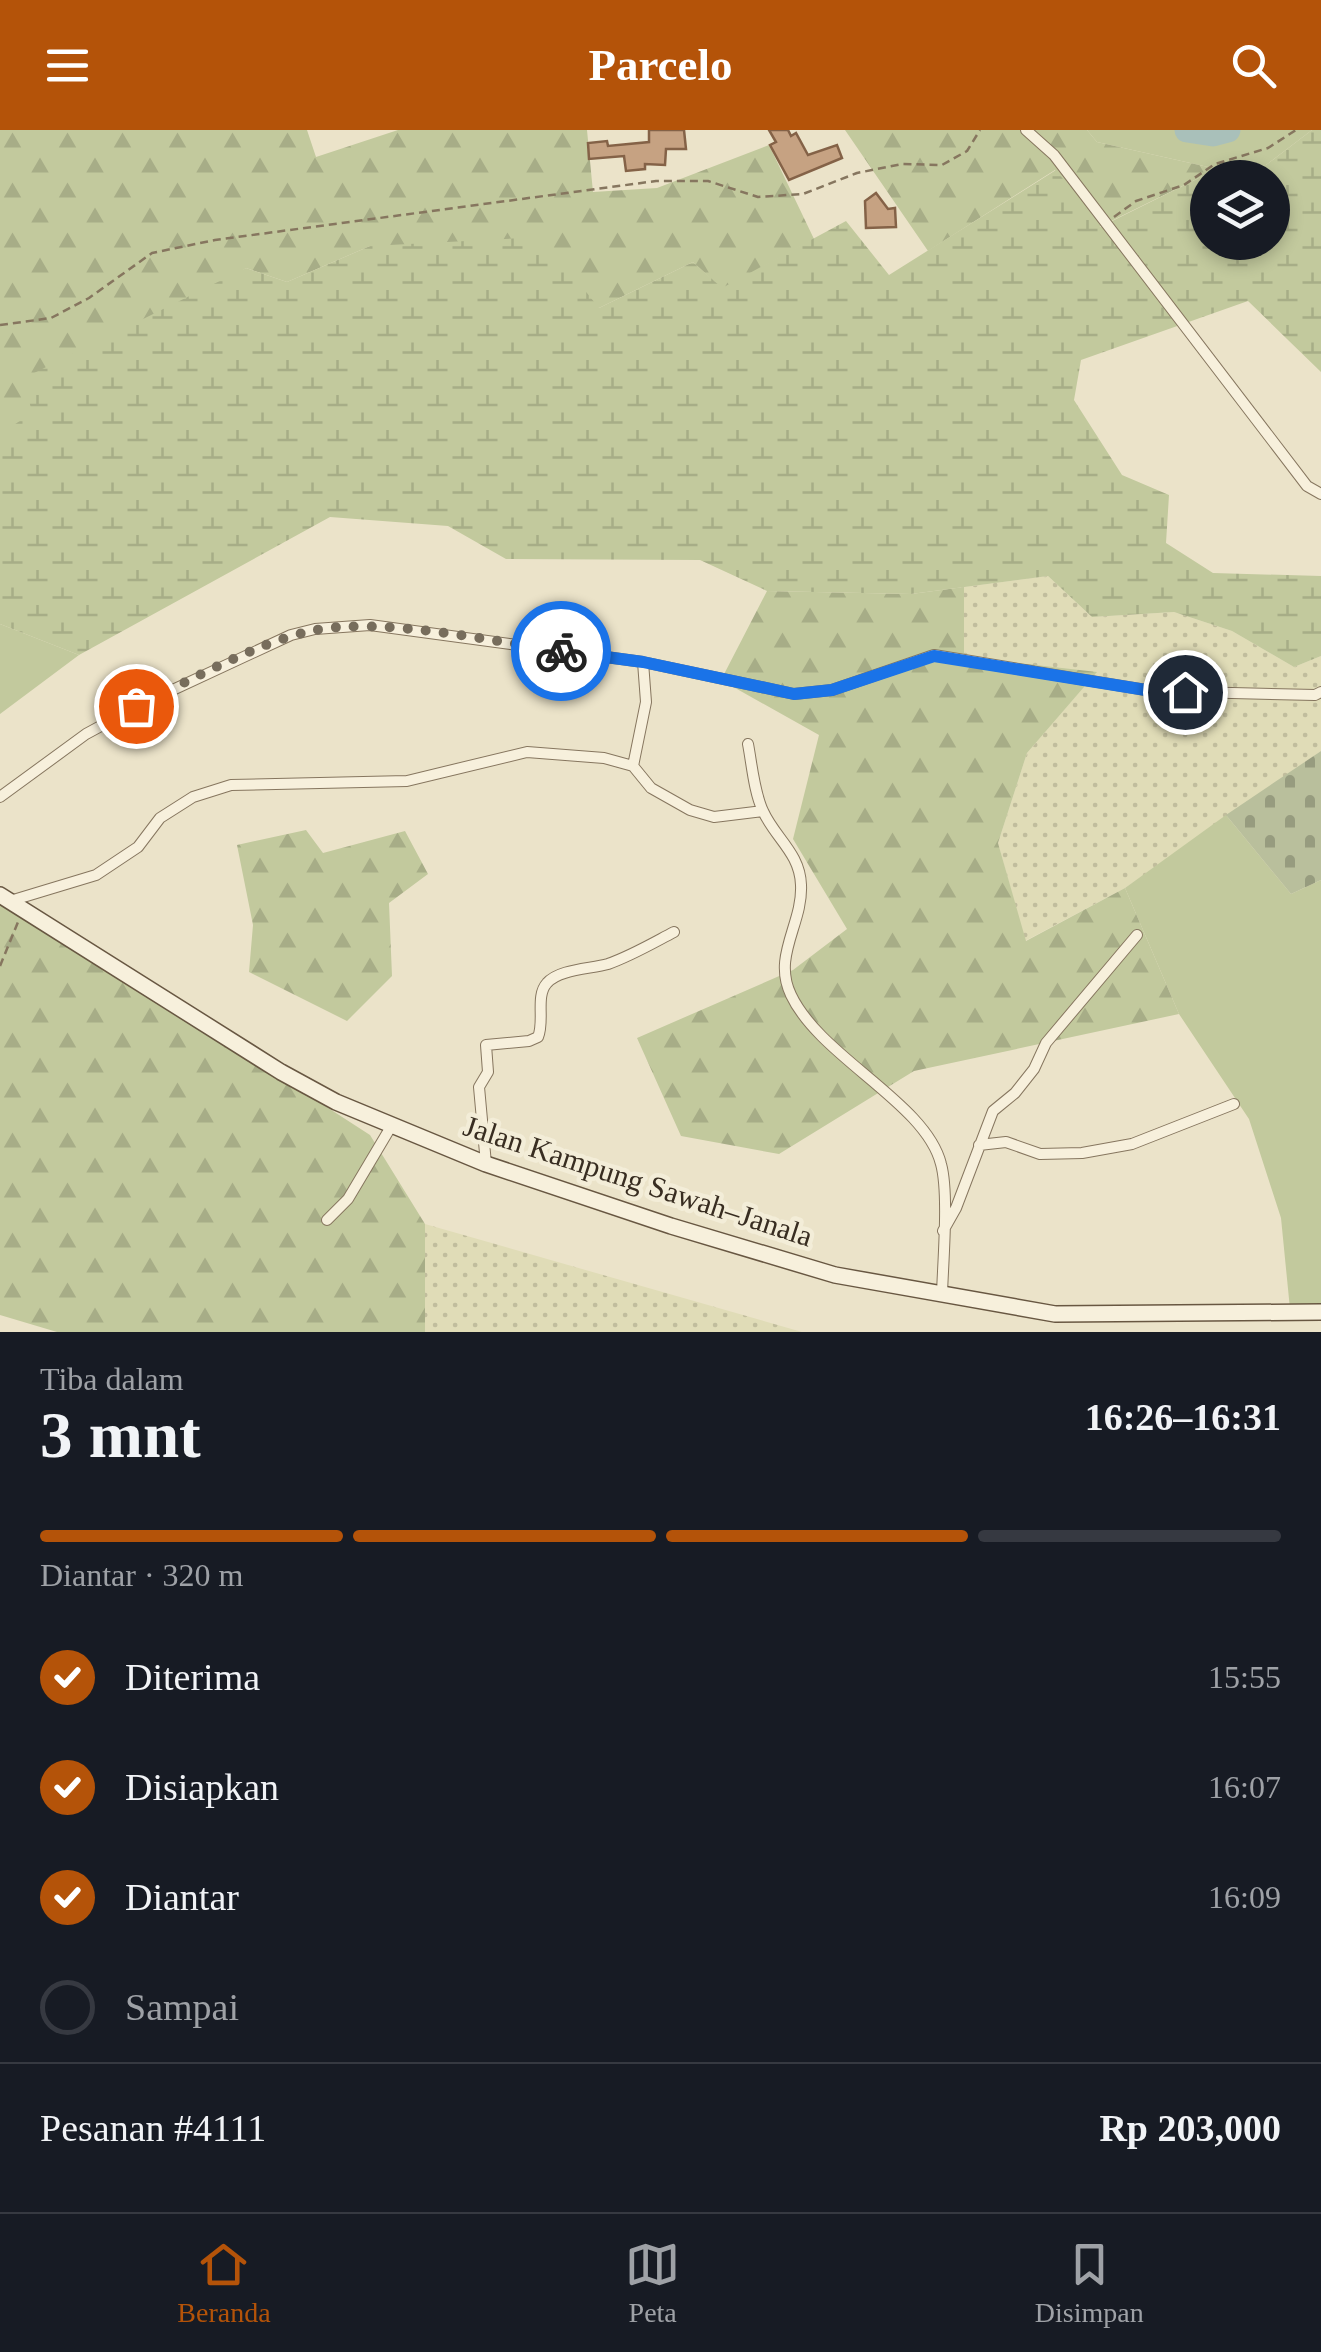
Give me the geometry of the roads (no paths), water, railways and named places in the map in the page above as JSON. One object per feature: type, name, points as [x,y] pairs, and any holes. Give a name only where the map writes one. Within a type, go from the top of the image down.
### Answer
[{"type":"main road","name":"Jalan Kampung Sawah–Janala","points":[[11,902],[281,1072],[336,1102],[486,1164],[671,1226],[835,1274],[1054,1314],[1321,1312]]},
{"type":"street","points":[[1026,130],[1054,155],[1307,486],[1321,494]]},
{"type":"street","points":[[0,797],[86,734],[136,706],[263,648],[315,630],[370,625],[643,662],[794,694],[832,690],[934,656],[1152,691],[1315,695],[1321,692]]},
{"type":"street","points":[[633,766],[646,702],[643,662]]},
{"type":"street","points":[[748,744],[762,811],[793,854],[802,882],[800,914],[784,953],[783,973],[790,993],[818,1034],[916,1122],[934,1146],[942,1167],[942,1294]]},
{"type":"street","points":[[11,902],[96,875],[138,847],[160,818],[193,797],[231,786],[407,781],[528,752],[604,758],[633,766],[651,788],[690,810],[714,817],[762,811]]},
{"type":"street","points":[[486,1164],[479,1087],[488,1072],[486,1045],[538,1037],[542,1029],[542,994],[545,984],[554,978],[610,963],[674,932]]},
{"type":"street","points":[[943,1231],[956,1208],[993,1111],[1016,1093],[1034,1069],[1046,1042],[1137,935]]},
{"type":"street","points":[[978,1145],[1006,1142],[1040,1154],[1082,1153],[1132,1144],[1234,1104]]},
{"type":"street","points":[[327,1220],[348,1199],[392,1126]]},
{"type":"waterway","points":[[1187,130],[1213,134],[1228,130]]}]
